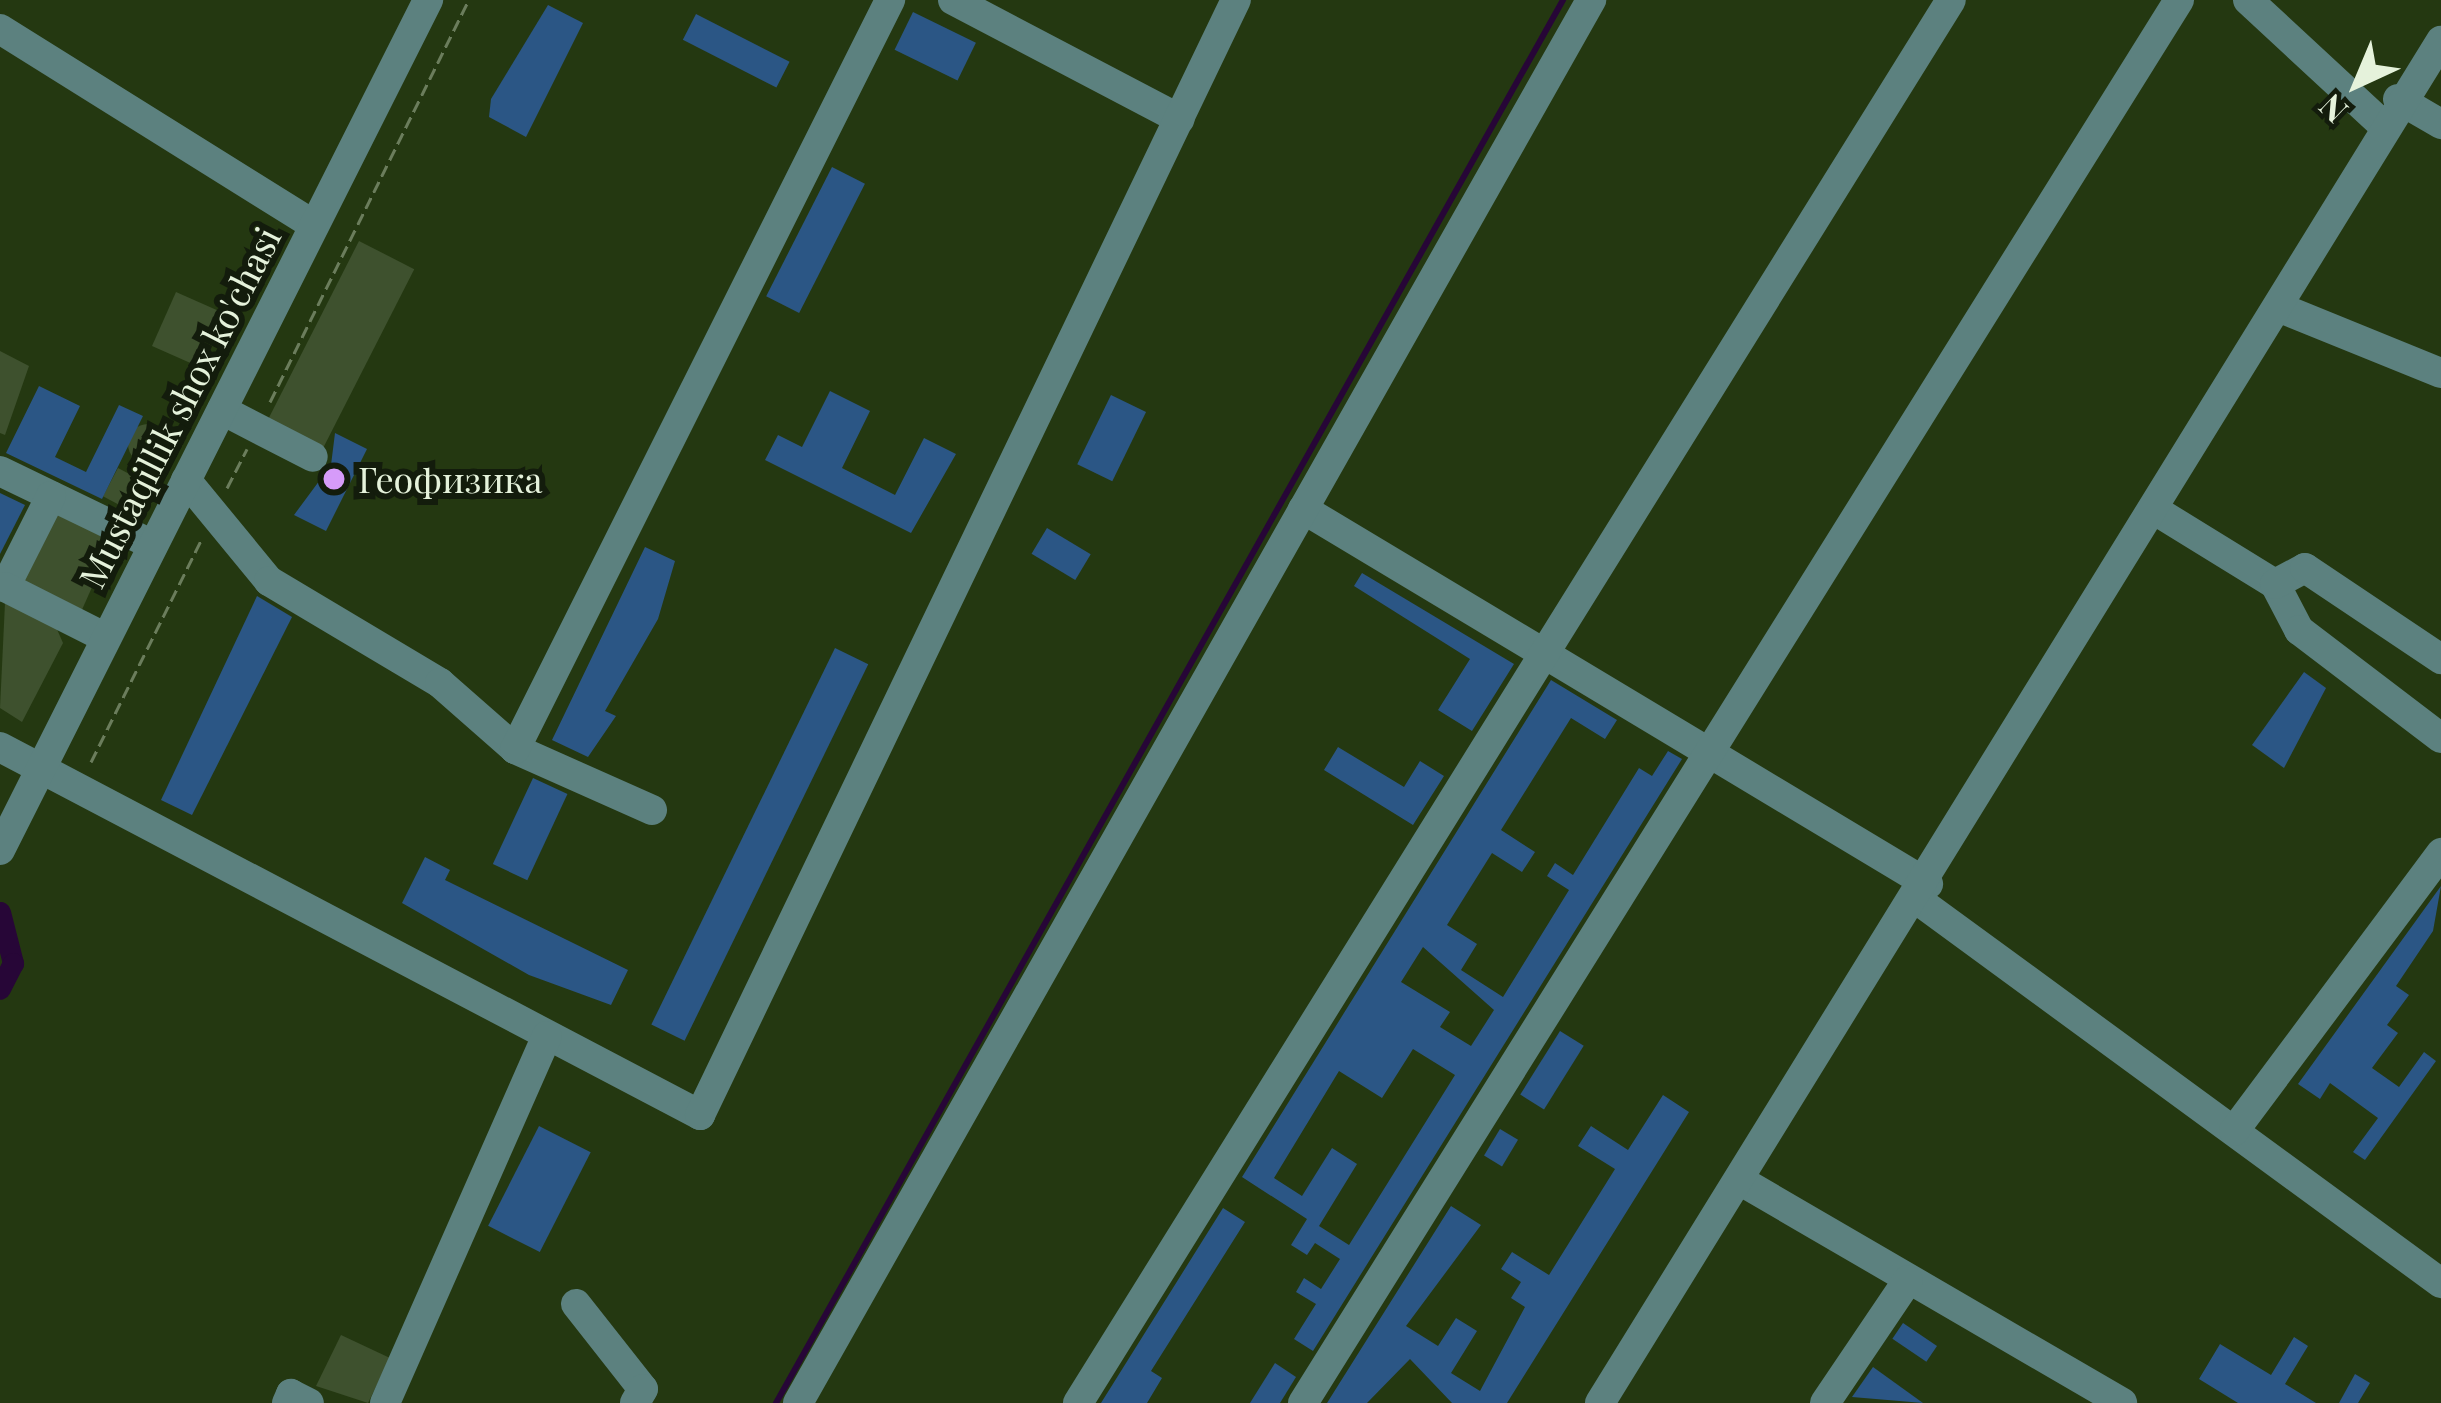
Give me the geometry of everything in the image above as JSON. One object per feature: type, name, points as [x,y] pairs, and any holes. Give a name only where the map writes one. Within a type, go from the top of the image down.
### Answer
[{"type":"street","name":"Mustaqillik shox ko'chasi","points":[[0,850],[428,0]]},
{"type":"street","points":[[515,749],[890,0]]},
{"type":"street","points":[[952,0],[1180,119]]},
{"type":"street","points":[[0,748],[700,1115],[1236,0]]},
{"type":"street","points":[[798,1403],[1591,0]]},
{"type":"street","points":[[1078,1403],[1951,0]]},
{"type":"street","points":[[1303,1403],[2179,0]]},
{"type":"street","points":[[2248,0],[2391,112],[2441,124]]},
{"type":"street","points":[[0,29],[314,225]]},
{"type":"street","points":[[1600,1403],[1923,892],[2153,509],[2283,310],[2391,112],[2441,41]]},
{"type":"street","points":[[2283,310],[2441,373]]},
{"type":"street","points":[[222,410],[313,457]]},
{"type":"street","points":[[0,471],[153,545]]},
{"type":"street","points":[[186,480],[268,581],[440,683],[515,749],[652,810]]},
{"type":"street","points":[[51,496],[5,587],[106,638]]},
{"type":"street","points":[[1303,509],[1709,752],[1923,892],[2234,1131],[2441,1282]]},
{"type":"street","points":[[2153,509],[2275,584],[2299,629],[2441,738]]},
{"type":"street","points":[[2275,584],[2305,568],[2441,658]]},
{"type":"street","points":[[2234,1131],[2441,853]]},
{"type":"street","points":[[385,1403],[547,1036]]},
{"type":"street","points":[[1741,1180],[2104,1398]]},
{"type":"street","points":[[1825,1403],[1908,1280]]},
{"type":"street","points":[[576,1304],[643,1388],[635,1403]]},
{"type":"street","points":[[287,1403],[291,1394],[309,1403]]},
{"type":"path","points":[[86,773],[469,0]]},
{"type":"green space","points":[[359,241],[414,269],[321,453],[265,425]]},
{"type":"green space","points":[[176,292],[219,311],[195,365],[152,346]]},
{"type":"green space","points":[[0,351],[29,366],[5,435],[0,433]]},
{"type":"green space","points":[[148,424],[162,430],[168,444],[162,458],[148,464],[134,458],[128,444],[134,430]]},
{"type":"green space","points":[[118,468],[144,482],[129,510],[103,496]]},
{"type":"green space","points":[[53,510],[114,537],[81,612],[20,585]]},
{"type":"green space","points":[[5,603],[56,627],[63,643],[22,722],[0,708]]},
{"type":"green space","points":[[341,1335],[390,1358],[368,1403],[316,1386]]},
{"type":"building","points":[[548,5],[583,23],[526,137],[489,117],[491,99]]},
{"type":"building","points":[[913,12],[976,43],[958,80],[895,50]]},
{"type":"building","points":[[696,14],[790,62],[776,88],[683,40]]},
{"type":"building","points":[[832,167],[865,184],[799,313],[766,296]]},
{"type":"building","points":[[39,386],[80,406],[55,457],[86,472],[119,405],[143,416],[102,499],[6,453]]},
{"type":"building","points":[[830,391],[870,411],[842,468],[895,495],[924,438],[956,454],[911,533],[765,460],[778,435],[802,447]]},
{"type":"building","points":[[1111,395],[1146,412],[1112,481],[1077,464]]},
{"type":"building","points":[[335,433],[367,449],[326,531],[294,515],[331,465]]},
{"type":"building","points":[[0,493],[25,505],[0,554]]},
{"type":"building","points":[[1047,528],[1091,554],[1075,580],[1032,554]]},
{"type":"building","points":[[645,547],[675,561],[658,619],[605,711],[616,716],[588,757],[552,740]]},
{"type":"building","points":[[1362,573],[1514,664],[1472,731],[1438,710],[1470,659],[1354,586]]},
{"type":"building","points":[[257,596],[292,617],[192,815],[161,800]]},
{"type":"building","points":[[835,648],[868,664],[685,1041],[651,1025]]},
{"type":"building","points":[[2304,672],[2326,688],[2284,768],[2252,745]]},
{"type":"building","points":[[1551,680],[1617,720],[1605,739],[1571,718],[1501,830],[1535,852],[1522,872],[1492,853],[1447,925],[1477,944],[1461,970],[1503,997],[1569,890],[1547,876],[1555,863],[1573,875],[1639,768],[1652,776],[1668,751],[1682,759],[1313,1351],[1294,1339],[1316,1304],[1296,1292],[1304,1278],[1321,1289],[1340,1259],[1315,1243],[1307,1255],[1291,1245],[1307,1219],[1242,1177]],"holes":[[[1423,947],[1494,1010],[1471,1046],[1440,1027],[1450,1012],[1401,982]],[[1413,1049],[1455,1075],[1349,1245],[1319,1226],[1357,1164],[1332,1148],[1302,1196],[1274,1178],[1339,1071],[1382,1098]]]},
{"type":"building","points":[[1338,747],[1404,787],[1420,761],[1444,776],[1413,825],[1324,770]]},
{"type":"building","points":[[533,778],[567,794],[527,880],[493,864]]},
{"type":"building","points":[[425,857],[450,870],[445,880],[628,970],[611,1005],[529,975],[402,903]]},
{"type":"building","points":[[2441,886],[2433,931],[2396,986],[2409,995],[2387,1025],[2398,1033],[2372,1068],[2399,1087],[2424,1052],[2436,1061],[2365,1160],[2353,1152],[2378,1118],[2330,1083],[2320,1099],[2298,1084]]},
{"type":"building","points":[[1560,1031],[1584,1046],[1544,1109],[1520,1095]]},
{"type":"building","points":[[1663,1095],[1689,1112],[1507,1403],[1452,1403],[1410,1359],[1367,1403],[1327,1403],[1451,1206],[1481,1225],[1406,1326],[1438,1346],[1456,1318],[1477,1331],[1451,1373],[1480,1391],[1525,1307],[1511,1298],[1521,1282],[1501,1269],[1512,1252],[1549,1275],[1615,1169],[1578,1146],[1591,1126],[1628,1150]]},
{"type":"building","points":[[539,1126],[591,1152],[540,1252],[488,1226]]},
{"type":"building","points":[[1500,1129],[1518,1140],[1502,1166],[1484,1156]]},
{"type":"building","points":[[1223,1208],[1245,1222],[1151,1371],[1162,1378],[1147,1403],[1101,1403]]},
{"type":"building","points":[[1903,1323],[1937,1346],[1926,1362],[1892,1339]]},
{"type":"building","points":[[2294,1337],[2308,1346],[2285,1384],[2316,1403],[2238,1403],[2199,1379],[2220,1344],[2271,1375]]},
{"type":"building","points":[[1275,1363],[1296,1377],[1280,1403],[1250,1403]]},
{"type":"building","points":[[1873,1367],[1923,1403],[1852,1397]]},
{"type":"building","points":[[2355,1374],[2370,1383],[2358,1403],[2339,1403]]},
{"type":"waterway","points":[[776,1403],[1563,0]]},
{"type":"waterway","points":[[0,912],[13,963],[0,989]]},
{"type":"place","name":"Геофизика","points":[[334,479]]}]
